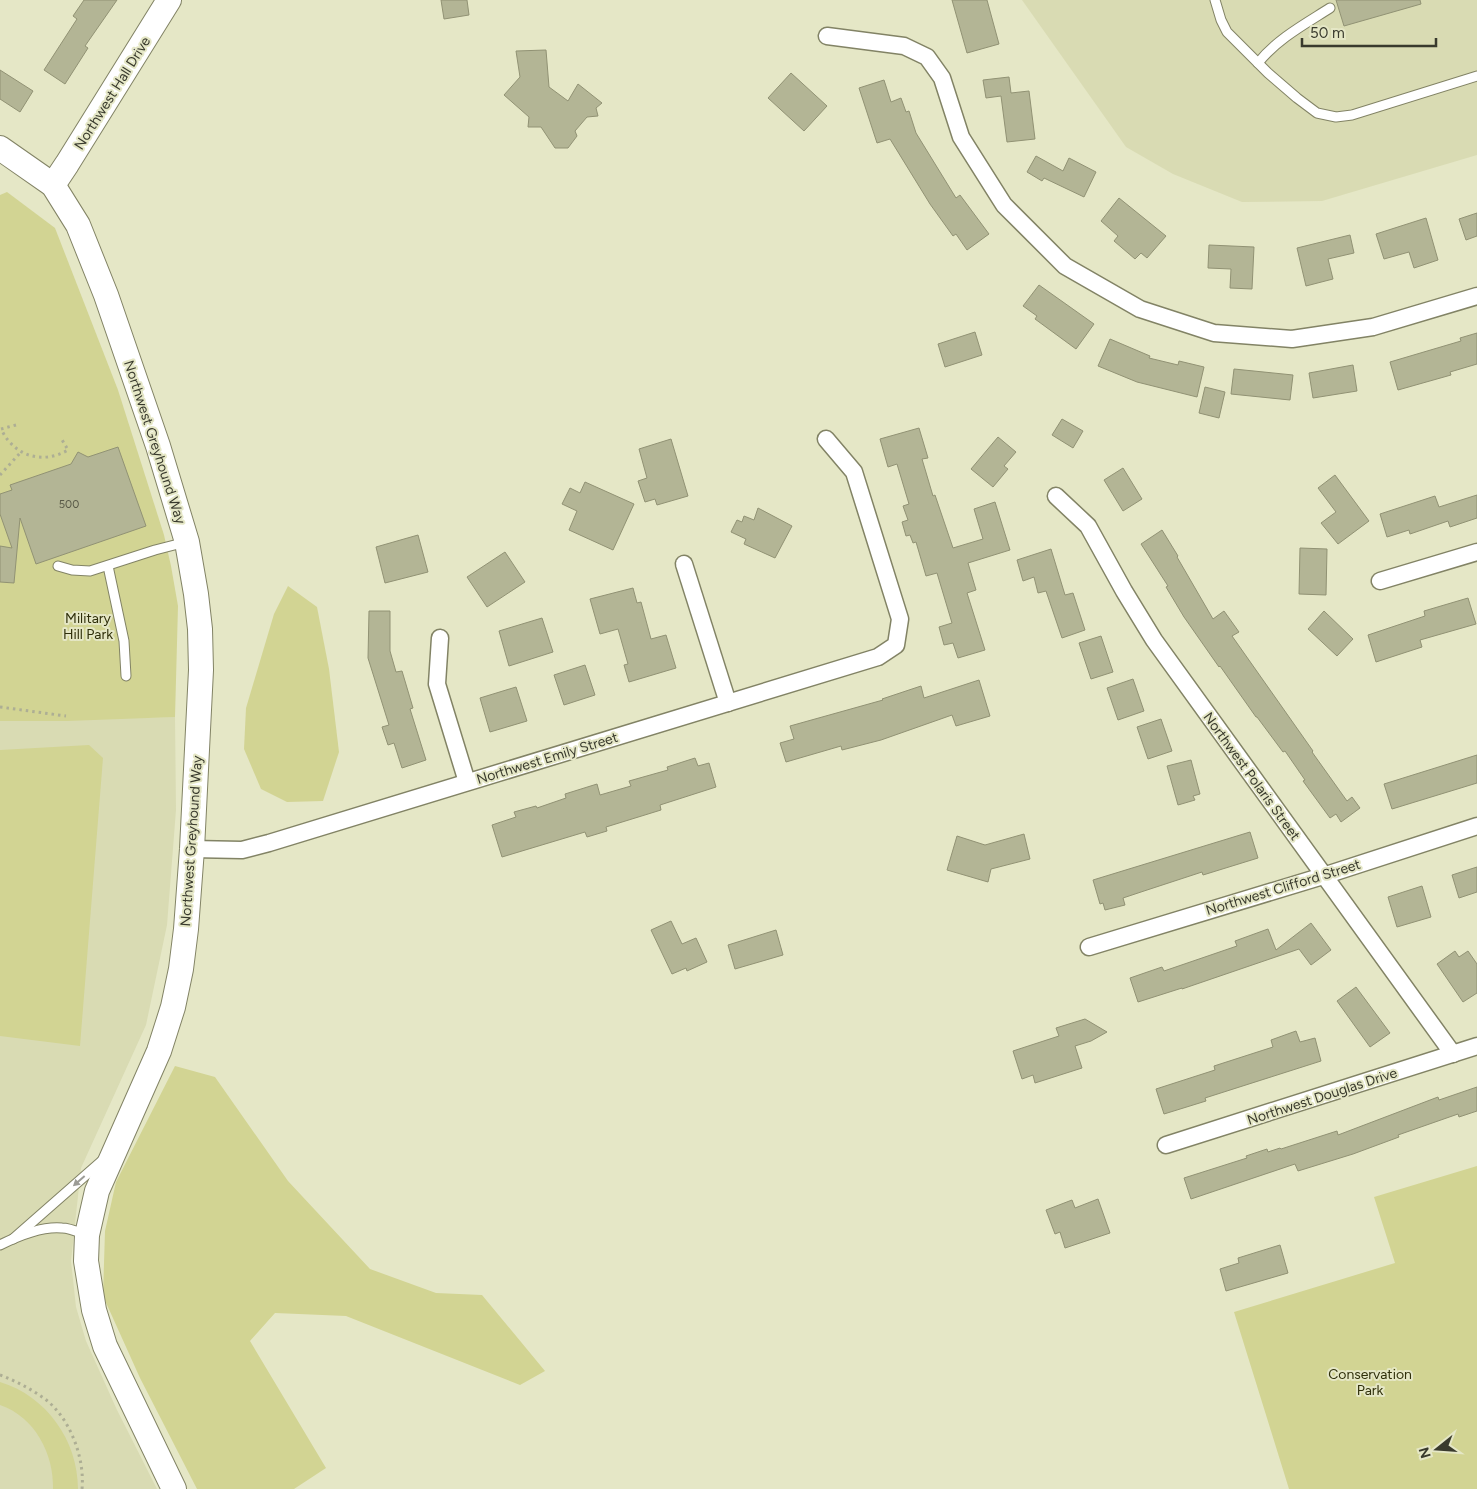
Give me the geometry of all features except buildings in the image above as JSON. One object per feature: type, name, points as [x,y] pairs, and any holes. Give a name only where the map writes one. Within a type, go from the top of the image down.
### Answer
[{"type":"street","name":"Northwest Hall Drive","points":[[52,184],[67,164],[169,0]]},
{"type":"street","points":[[826,36],[904,46],[927,57],[942,78],[961,137],[1004,205],[1065,266],[1140,309],[1214,333],[1292,339],[1373,327],[1477,296]]},
{"type":"street","points":[[0,148],[52,184]]},
{"type":"street","name":"Northwest Greyhound Way","points":[[52,184],[78,225],[106,295],[158,446],[187,542],[200,629],[201,670],[192,849],[186,929],[173,1007],[159,1051],[97,1191],[87,1235],[86,1261],[94,1310],[105,1346],[174,1489]]},
{"type":"street","name":"Northwest Emily Street","points":[[192,849],[242,850],[269,843],[878,657],[896,645],[900,619],[854,472],[826,439]]},
{"type":"street","name":"Northwest Polaris Street","points":[[1056,496],[1088,526],[1154,640],[1453,1054]]},
{"type":"street","points":[[1380,581],[1477,552]]},
{"type":"street","points":[[684,564],[728,704]]},
{"type":"street","points":[[440,638],[437,684],[467,782]]},
{"type":"street","name":"Northwest Clifford Street","points":[[1089,947],[1324,876],[1477,826]]},
{"type":"street","name":"Northwest Douglas Drive","points":[[1166,1146],[1477,1046]]},
{"type":"lane","points":[[1215,0],[1227,32],[1258,63],[1317,113],[1336,117],[1352,115],[1477,76]]},
{"type":"lane","points":[[1258,63],[1267,51],[1284,38],[1330,8]]},
{"type":"lane","points":[[58,566],[90,572],[155,550],[187,542]]},
{"type":"lane","points":[[108,566],[124,641],[126,676]]},
{"type":"lane","points":[[0,1245],[13,1238],[116,1149]]},
{"type":"lane","points":[[13,1238],[53,1228],[65,1228],[87,1235]]},
{"type":"path","points":[[16,425],[1,429],[8,441],[21,452],[31,456],[40,458],[55,456],[68,450],[61,438]]},
{"type":"path","points":[[0,475],[21,452]]},
{"type":"path","points":[[0,707],[66,716]]},
{"type":"path","points":[[0,1375],[17,1381],[46,1399],[62,1417],[74,1441],[80,1460],[82,1489]]},
{"type":"shaded area","points":[[1022,0],[1477,0],[1477,155],[1322,201],[1242,202],[1173,174],[1126,147]]},
{"type":"shaded area","points":[[175,717],[176,810],[167,925],[146,1025],[81,1168],[71,1261],[76,1307],[86,1341],[117,1410],[157,1489],[0,1489],[0,720]]},
{"type":"green space","name":"Military Hill Park","points":[[7,192],[55,228],[118,390],[164,535],[178,606],[175,717],[67,721],[0,721],[0,195]]},
{"type":"green space","points":[[288,586],[317,607],[329,669],[339,752],[323,801],[287,802],[261,789],[244,749],[246,708],[274,614]]},
{"type":"green space","points":[[89,745],[103,758],[80,1046],[0,1036],[0,750]]},
{"type":"green space","points":[[175,1066],[215,1077],[288,1181],[370,1269],[436,1293],[482,1295],[545,1371],[520,1385],[346,1316],[275,1313],[250,1341],[326,1468],[294,1489],[197,1489],[140,1378],[103,1296],[105,1231],[116,1182]]},
{"type":"green space","name":"Conservation Park","points":[[1477,1166],[1477,1489],[1289,1489],[1234,1312],[1395,1263],[1374,1197]]},
{"type":"green space","points":[[0,1382],[32,1398],[56,1422],[72,1454],[77,1471],[78,1489],[53,1489],[50,1463],[46,1450],[40,1438],[23,1418],[0,1405]]}]
